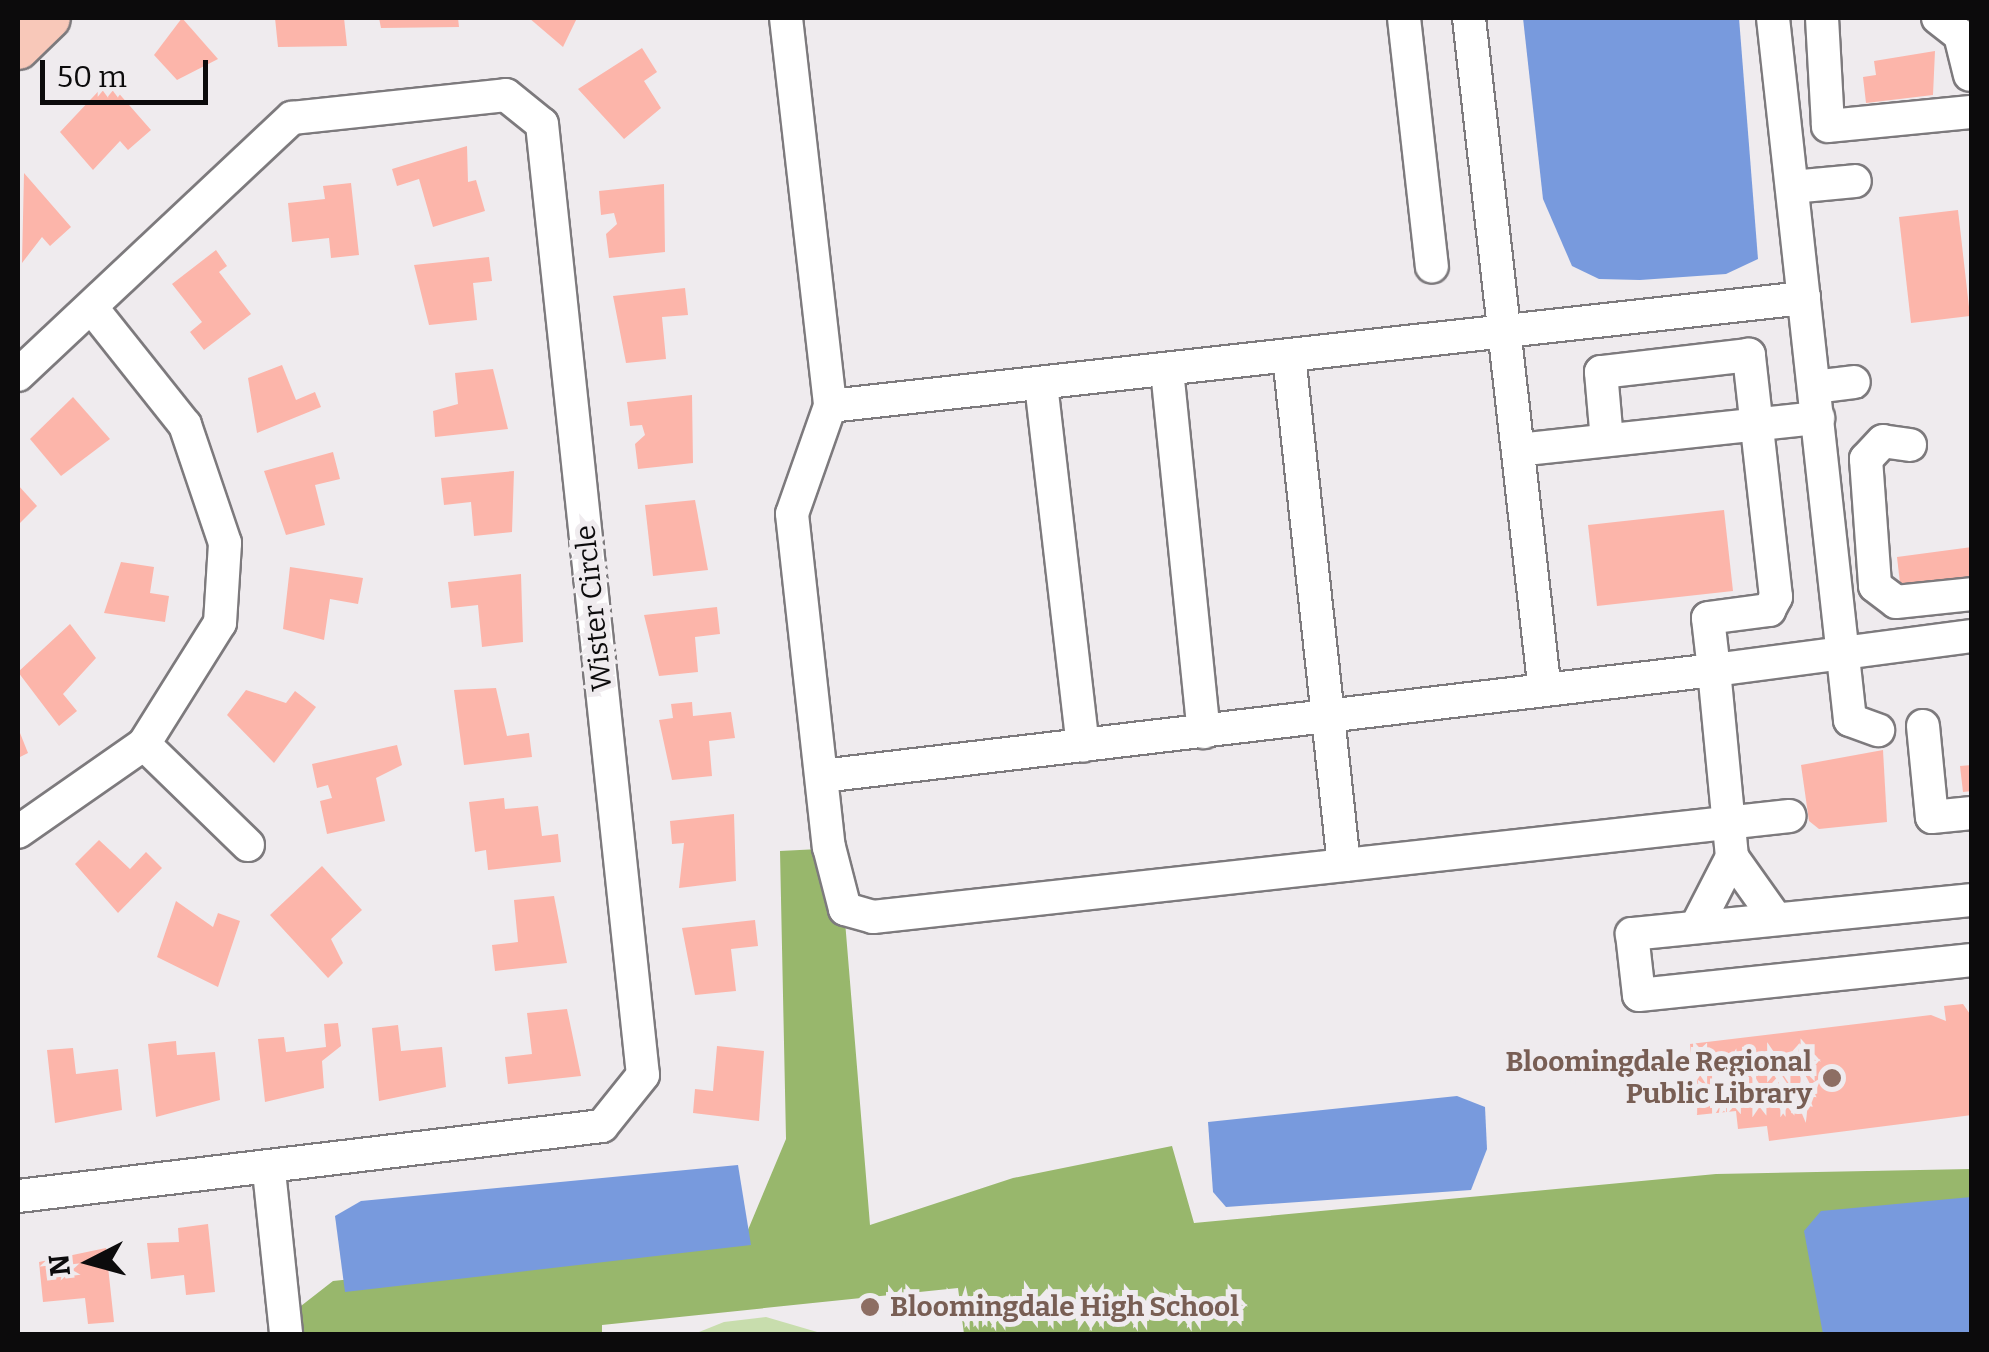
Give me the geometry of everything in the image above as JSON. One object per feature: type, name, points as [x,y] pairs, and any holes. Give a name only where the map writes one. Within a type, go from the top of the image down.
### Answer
[{"type":"street","points":[[795,18],[830,406],[792,514],[836,898],[859,918],[1790,816]]},
{"type":"street","points":[[1404,18],[1432,266]]},
{"type":"street","points":[[1469,18],[1544,684]]},
{"type":"street","points":[[1773,18],[1850,720],[1878,730]]},
{"type":"street","points":[[1822,18],[1828,126],[1972,112]]},
{"type":"street","points":[[1943,21],[1970,75]]},
{"type":"street","name":"Wister Circle","points":[[18,375],[292,118],[506,95],[542,124],[644,1075],[602,1126],[269,1172],[18,1196]]},
{"type":"street","points":[[1792,187],[1856,181]]},
{"type":"street","points":[[830,406],[1804,298]]},
{"type":"street","points":[[18,832],[144,744],[220,623],[225,543],[184,425],[92,308]]},
{"type":"street","points":[[1607,440],[1600,372],[1749,355],[1776,597],[1769,610],[1708,618],[1732,858],[1776,919]]},
{"type":"street","points":[[1289,356],[1344,865]]},
{"type":"street","points":[[1167,370],[1204,732]]},
{"type":"street","points":[[1518,450],[1757,424],[1816,402],[1854,382]]},
{"type":"street","points":[[1042,384],[1083,746]]},
{"type":"street","points":[[1910,445],[1883,441],[1866,458],[1875,586],[1896,602],[1972,594]]},
{"type":"street","points":[[822,776],[1463,704],[1544,684],[1714,670],[1972,636]]},
{"type":"street","points":[[1923,726],[1932,817],[1972,813]]},
{"type":"street","points":[[144,744],[248,845]]},
{"type":"street","points":[[1696,927],[1732,858]]},
{"type":"street","points":[[1972,900],[1632,934],[1639,995],[1972,960]]},
{"type":"street","points":[[269,1172],[286,1334]]},
{"type":"green space","points":[[839,848],[870,1225],[1013,1178],[1172,1146],[1194,1223],[1716,1174],[1971,1169],[1971,1334],[964,1334],[958,1288],[602,1325],[602,1334],[265,1334],[333,1281],[745,1237],[786,1139],[780,851]]},
{"type":"green space","points":[[766,1317],[824,1334],[694,1334],[724,1322]]},
{"type":"water","points":[[1523,18],[1739,18],[1758,259],[1726,274],[1640,280],[1599,279],[1572,266],[1543,199]]},
{"type":"water","points":[[1457,1096],[1485,1107],[1487,1149],[1471,1190],[1226,1207],[1213,1192],[1208,1122]]},
{"type":"water","points":[[738,1165],[751,1245],[345,1292],[335,1216],[361,1201]]},
{"type":"water","points":[[1971,1197],[1971,1334],[1823,1334],[1804,1231],[1821,1211]]},
{"type":"building","points":[[182,18],[218,59],[177,80],[154,55]]},
{"type":"building","points":[[275,18],[344,18],[347,46],[278,47]]},
{"type":"building","points":[[379,18],[458,18],[459,27],[381,28]]},
{"type":"building","points":[[529,18],[577,18],[563,47]]},
{"type":"building","points":[[642,48],[657,72],[644,81],[661,108],[624,139],[578,89]]},
{"type":"building","points":[[1935,51],[1933,95],[1866,103],[1863,77],[1876,75],[1874,61]]},
{"type":"building","points":[[108,81],[151,130],[128,150],[120,141],[93,170],[60,132]]},
{"type":"building","points":[[467,146],[468,182],[476,180],[485,211],[433,227],[419,179],[397,186],[392,169]]},
{"type":"building","points":[[24,173],[71,227],[50,246],[42,237],[22,263]]},
{"type":"building","points":[[351,183],[359,255],[331,258],[329,238],[292,242],[288,203],[325,199],[323,186]]},
{"type":"building","points":[[664,184],[665,252],[609,258],[606,234],[617,224],[614,213],[601,215],[599,191]]},
{"type":"building","points":[[1958,210],[1970,316],[1911,323],[1899,217]]},
{"type":"building","points":[[216,250],[227,266],[219,272],[251,314],[204,350],[190,332],[202,322],[172,284]]},
{"type":"building","points":[[489,257],[492,281],[473,283],[477,320],[429,325],[414,265]]},
{"type":"building","points":[[685,288],[688,315],[662,317],[666,359],[626,363],[613,296]]},
{"type":"building","points":[[282,365],[296,400],[315,392],[321,407],[257,433],[248,378]]},
{"type":"building","points":[[493,369],[508,429],[435,437],[433,411],[458,404],[455,373]]},
{"type":"building","points":[[692,395],[693,463],[638,469],[635,444],[645,435],[642,425],[630,426],[627,402]]},
{"type":"building","points":[[73,397],[110,439],[61,476],[30,439]]},
{"type":"building","points":[[333,452],[340,479],[315,485],[325,525],[286,535],[264,471]]},
{"type":"building","points":[[514,471],[512,532],[474,536],[471,502],[444,505],[441,478]]},
{"type":"building","points":[[18,485],[37,506],[18,525]]},
{"type":"building","points":[[695,500],[708,570],[653,576],[645,505]]},
{"type":"building","points":[[1724,510],[1733,591],[1597,606],[1588,525]]},
{"type":"building","points":[[1972,547],[1972,589],[1901,592],[1897,557]]},
{"type":"building","points":[[121,562],[154,567],[150,593],[169,596],[165,622],[104,613]]},
{"type":"building","points":[[290,567],[363,578],[358,604],[330,599],[324,640],[283,629]]},
{"type":"building","points":[[521,574],[523,642],[482,647],[478,605],[451,608],[448,582]]},
{"type":"building","points":[[717,607],[720,634],[695,637],[698,672],[659,676],[644,615]]},
{"type":"building","points":[[70,624],[96,658],[63,694],[77,711],[59,726],[18,672]]},
{"type":"building","points":[[496,688],[507,736],[529,733],[532,757],[464,765],[454,690]]},
{"type":"building","points":[[246,690],[286,703],[295,691],[316,707],[274,763],[227,715]]},
{"type":"building","points":[[692,702],[693,716],[731,712],[735,738],[709,741],[712,776],[672,780],[659,720],[673,718],[671,704]]},
{"type":"building","points":[[18,728],[28,753],[18,758]]},
{"type":"building","points":[[397,745],[402,765],[376,778],[385,821],[327,834],[320,801],[332,798],[328,785],[317,788],[312,764]]},
{"type":"building","points":[[1883,750],[1887,822],[1819,829],[1809,821],[1801,765]]},
{"type":"building","points":[[1972,765],[1972,791],[1963,792],[1960,766]]},
{"type":"building","points":[[504,798],[505,809],[538,806],[542,836],[558,834],[561,862],[488,870],[486,850],[475,852],[469,802]]},
{"type":"building","points":[[734,814],[736,881],[679,888],[684,843],[672,844],[670,821]]},
{"type":"building","points":[[99,840],[130,869],[146,852],[162,868],[118,913],[75,864]]},
{"type":"building","points":[[322,866],[362,910],[331,939],[343,963],[328,978],[270,915]]},
{"type":"building","points":[[554,896],[567,963],[495,971],[492,945],[518,942],[514,900]]},
{"type":"building","points":[[176,901],[213,927],[218,913],[240,921],[218,987],[157,957]]},
{"type":"building","points":[[755,920],[758,946],[731,949],[736,991],[695,995],[682,928]]},
{"type":"building","name":"Bloomingdale Regional Public Library","points":[[1963,1004],[1972,1017],[1972,1115],[1769,1141],[1767,1126],[1738,1129],[1736,1111],[1697,1115],[1690,1044],[1931,1015],[1946,1021],[1944,1006]]},
{"type":"building","points":[[567,1009],[581,1076],[508,1084],[505,1057],[532,1054],[527,1013]]},
{"type":"building","points":[[338,1023],[341,1046],[322,1061],[324,1088],[265,1102],[258,1039],[284,1037],[286,1052],[326,1047],[324,1024]]},
{"type":"building","points":[[398,1025],[401,1051],[442,1047],[446,1087],[379,1101],[372,1028]]},
{"type":"building","points":[[176,1041],[177,1055],[215,1052],[220,1100],[156,1117],[148,1044]]},
{"type":"building","points":[[717,1046],[764,1051],[759,1121],[693,1113],[695,1089],[713,1091]]},
{"type":"building","points":[[73,1048],[76,1074],[118,1069],[122,1110],[55,1123],[47,1050]]},
{"type":"building","points":[[208,1224],[215,1292],[186,1295],[184,1275],[151,1279],[147,1243],[179,1242],[178,1228]]},
{"type":"building","points":[[106,1248],[114,1322],[88,1324],[85,1298],[43,1302],[39,1262]]},
{"type":"place","name":"Bloomingdale Regional Public Library","points":[[1832,1078]]},
{"type":"place","name":"Bloomingdale High School","points":[[870,1307]]}]
